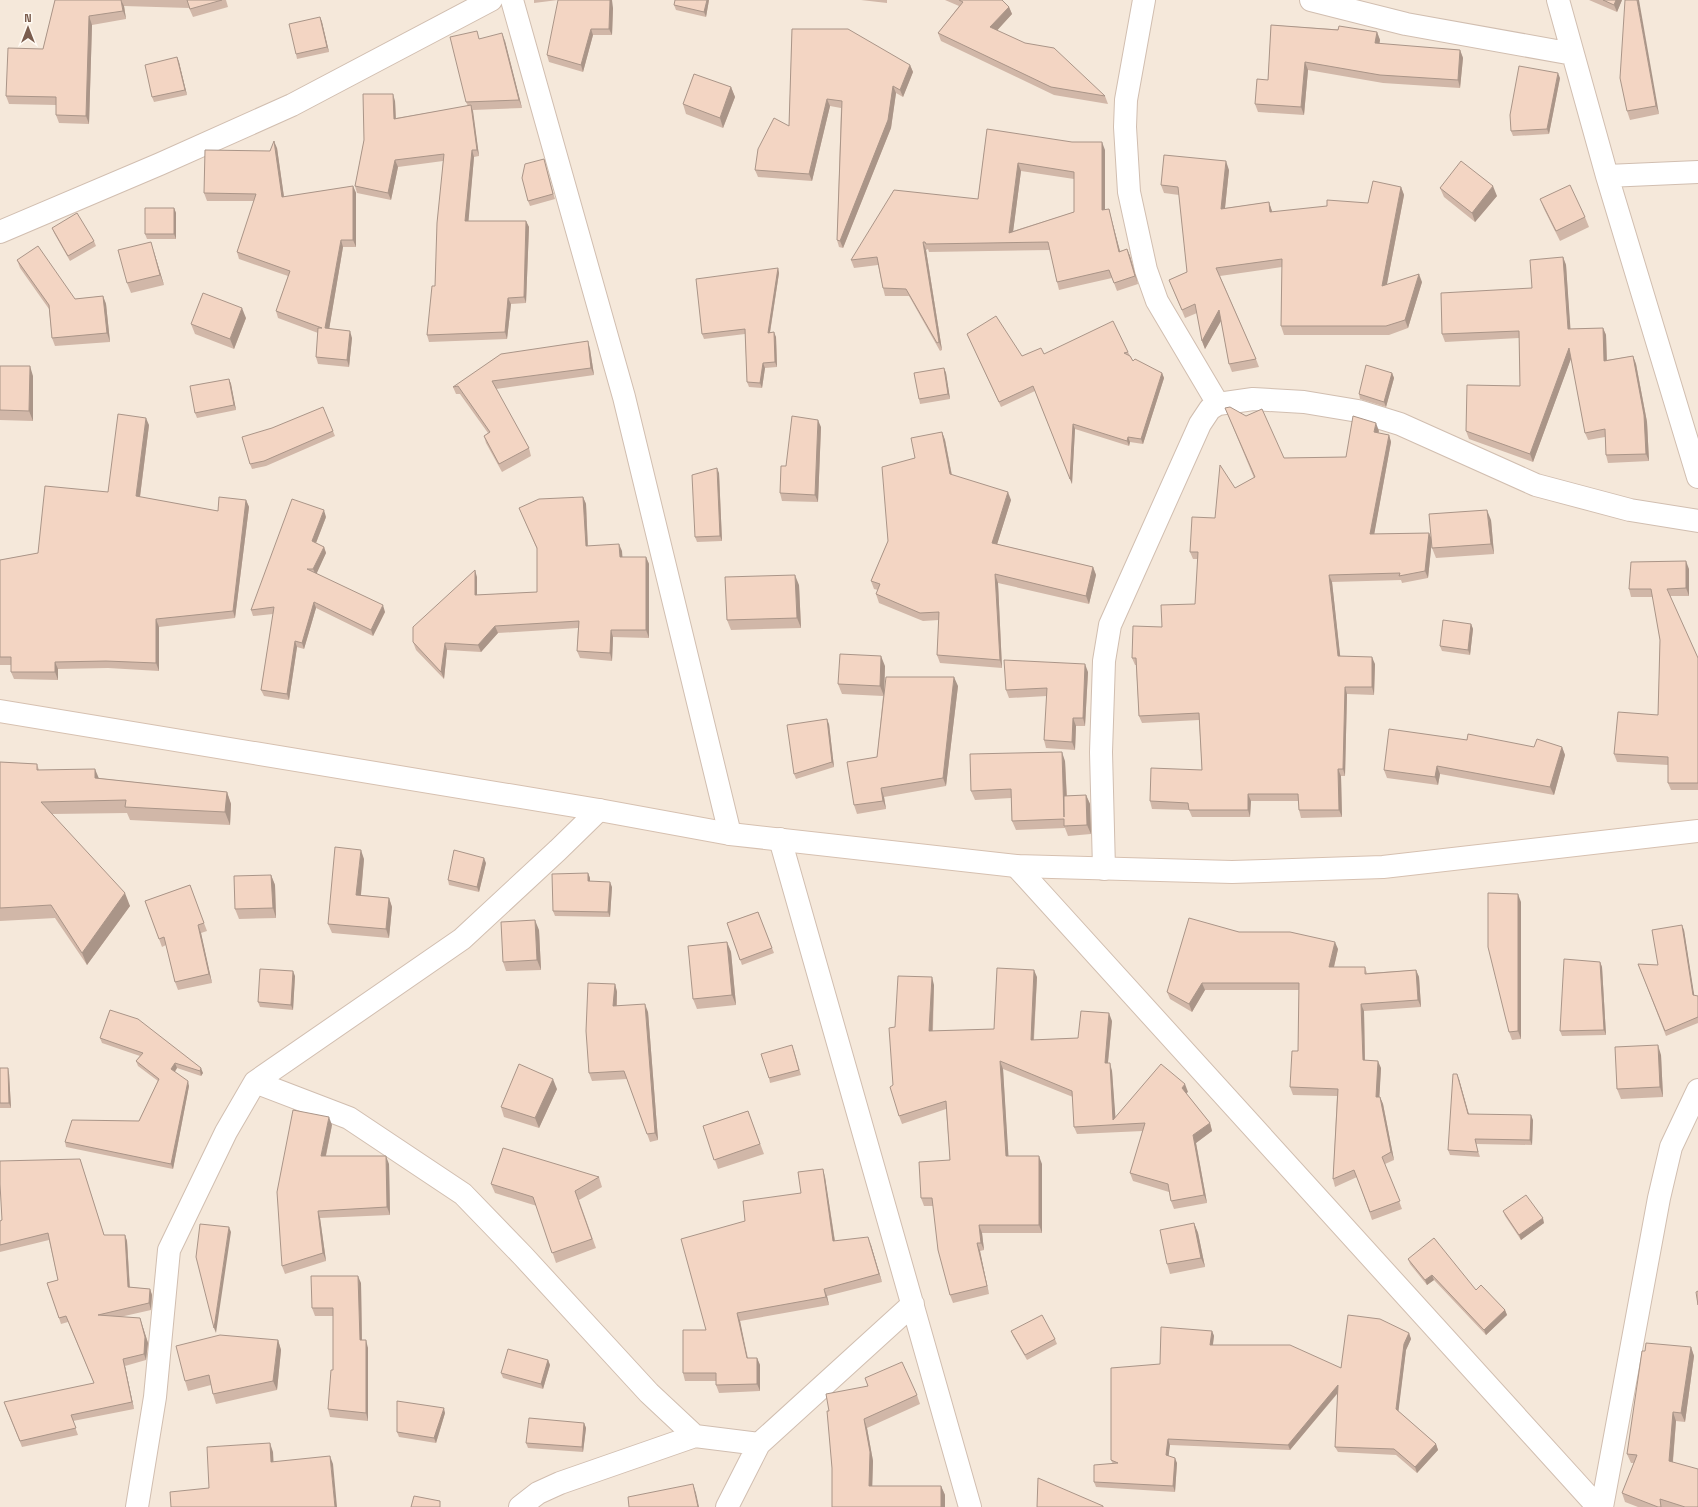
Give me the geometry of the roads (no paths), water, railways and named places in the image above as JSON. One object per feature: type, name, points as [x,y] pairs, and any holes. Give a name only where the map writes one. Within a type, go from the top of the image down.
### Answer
[{"type":"street","points":[[0,232],[160,164],[292,105],[492,0]]},
{"type":"street","points":[[512,0],[624,397],[730,834]]},
{"type":"street","points":[[1144,0],[1126,100],[1125,127],[1129,192],[1146,270],[1158,301],[1218,404]]},
{"type":"street","points":[[1311,0],[1406,24],[1573,54]]},
{"type":"street","points":[[1558,0],[1607,176],[1698,477]]},
{"type":"street","points":[[1607,176],[1698,172]]},
{"type":"street","points":[[1104,869],[1102,752],[1104,661],[1110,625],[1200,424],[1210,409],[1218,404],[1253,399],[1304,402],[1358,411],[1400,424],[1536,485],[1630,510],[1698,521]]},
{"type":"street","points":[[0,711],[599,810],[730,834],[1016,866],[1232,872],[1383,867],[1698,831]]},
{"type":"street","points":[[137,1507],[155,1397],[169,1250],[226,1132],[255,1082],[462,939],[599,810]]},
{"type":"street","points":[[780,839],[970,1507]]},
{"type":"street","points":[[1016,866],[1598,1507]]},
{"type":"street","points":[[255,1082],[349,1118],[463,1194],[523,1256],[649,1393],[695,1436]]},
{"type":"street","points":[[1602,1507],[1664,1176],[1671,1147],[1698,1090]]},
{"type":"street","points":[[727,1507],[759,1444],[913,1304]]},
{"type":"street","points":[[520,1507],[538,1493],[560,1483],[695,1436],[759,1444]]}]
